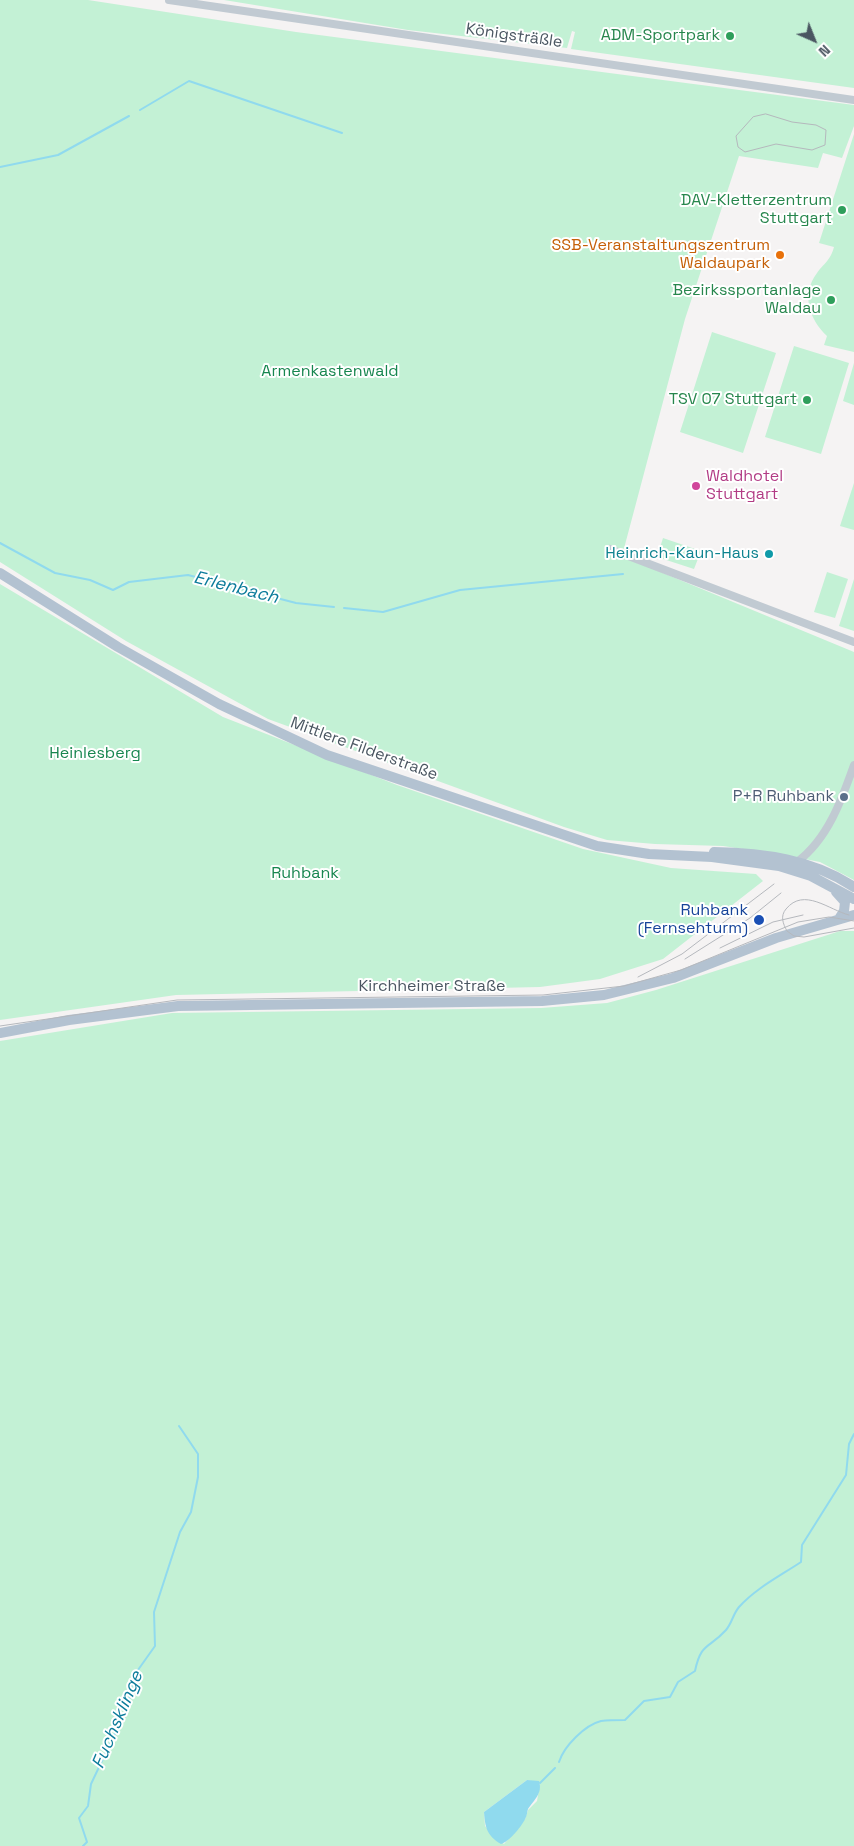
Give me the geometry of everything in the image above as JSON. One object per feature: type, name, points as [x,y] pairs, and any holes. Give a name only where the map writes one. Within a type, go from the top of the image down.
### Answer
[{"type":"main road","name":"Mittlere Filderstraße","points":[[0,573],[118,647],[219,704],[327,755],[596,846],[662,855],[712,857],[779,866],[811,876],[854,899]]},
{"type":"main road","name":"Mittlere Filderstraße","points":[[662,855],[710,852],[743,853],[797,862],[820,869],[854,887]]},
{"type":"main road","points":[[779,866],[797,862]]},
{"type":"main road","points":[[831,885],[845,902],[844,911],[839,919]]},
{"type":"main road","name":"Kirchheimer Straße","points":[[0,1033],[69,1020],[178,1006],[542,1001],[604,995],[673,978],[776,938],[854,915]]},
{"type":"street","name":"Königsträßle","points":[[169,0],[854,100]]},
{"type":"street","points":[[610,549],[854,642]]},
{"type":"street","points":[[797,862],[809,852],[826,828],[838,807],[854,764]]},
{"type":"green space","name":"Armenkastenwald","points":[[0,0],[88,0],[296,32],[854,105],[854,126],[842,158],[823,153],[818,168],[739,156],[685,319],[622,556],[854,652],[854,880],[820,862],[789,856],[723,846],[655,844],[607,840],[564,827],[268,719],[126,641],[0,562]]},
{"type":"green space","points":[[224,0],[854,0],[854,88],[571,49],[575,32],[572,31],[567,48],[408,30]]},
{"type":"green space","name":"Bezirkssportanlage Waldau","points":[[854,134],[854,352],[824,345],[827,336],[812,314],[808,298],[812,281],[829,258],[834,247],[819,243]]},
{"type":"green space","points":[[712,332],[776,353],[743,453],[680,432]]},
{"type":"green space","name":"TSV 07 Stuttgart","points":[[794,346],[849,363],[821,454],[765,437]]},
{"type":"green space","points":[[854,363],[854,405],[843,401]]},
{"type":"green space","points":[[854,483],[854,530],[840,526]]},
{"type":"green space","points":[[663,538],[701,551],[694,569],[657,557]]},
{"type":"green space","points":[[827,572],[848,579],[835,618],[814,612]]},
{"type":"green space","points":[[854,579],[854,631],[839,626]]},
{"type":"green space","points":[[0,584],[223,717],[397,785],[583,849],[671,868],[756,874],[763,881],[663,959],[600,979],[540,987],[176,995],[0,1020]]},
{"type":"green space","points":[[840,931],[854,931],[854,1846],[0,1846],[0,1041],[172,1013],[541,1008],[607,1003],[656,990]],"holes":[[[527,1780],[540,1783],[537,1801],[528,1810],[525,1819],[504,1844],[485,1826],[484,1812]]]},
{"type":"water","points":[[527,1780],[539,1781],[539,1793],[528,1809],[519,1829],[512,1837],[501,1844],[488,1831],[484,1812]]},
{"type":"waterway","points":[[140,110],[189,81],[342,133]]},
{"type":"waterway","points":[[0,167],[58,155],[129,116]]},
{"type":"waterway","name":"Erlenbach","points":[[0,543],[55,573],[90,580],[113,590],[129,582],[188,575],[296,603],[334,607]]},
{"type":"waterway","name":"Erlenbach","points":[[344,608],[383,612],[460,590],[623,574]]},
{"type":"waterway","name":"Fuchsklinge","points":[[83,1846],[87,1842],[79,1818],[88,1806],[91,1784],[128,1706],[133,1677],[155,1646],[154,1612],[180,1532],[191,1512],[198,1477],[198,1454],[179,1426]]},
{"type":"waterway","points":[[559,1762],[565,1749],[588,1727],[601,1721],[625,1720],[644,1701],[670,1697],[678,1682],[695,1671],[703,1650],[726,1630],[739,1607],[761,1588],[801,1562],[802,1545],[846,1475],[849,1444],[854,1434]]},
{"type":"waterway","points":[[540,1783],[555,1768]]},
{"type":"tram line","points":[[766,114],[792,122],[816,125],[826,130],[825,145],[812,150],[776,144],[745,152],[738,147],[736,136],[753,117],[766,114]]},
{"type":"tram line","points":[[638,977],[682,954],[774,884]]},
{"type":"tram line","points":[[685,959],[750,918],[781,893]]},
{"type":"tram line","points":[[849,915],[817,902],[801,900],[793,903],[786,909],[783,914],[783,920],[787,931],[794,936],[804,937],[854,928]]},
{"type":"tram line","points":[[720,948],[773,922],[803,915]]},
{"type":"tram line","points":[[0,1026],[177,1000],[543,995],[624,986],[681,970],[798,922],[829,917],[854,921]]},
{"type":"place","name":"ADM-Sportpark","points":[[730,36]]},
{"type":"place","name":"DAV-Kletterzentrum Stuttgart","points":[[842,210]]},
{"type":"place","name":"SSB-Veranstaltungszentrum Waldaupark","points":[[780,255]]},
{"type":"place","name":"Bezirkssportanlage Waldau","points":[[831,300]]},
{"type":"place","name":"TSV 07 Stuttgart","points":[[807,400]]},
{"type":"place","name":"Waldhotel Stuttgart","points":[[696,486]]},
{"type":"place","name":"Heinrich-Kaun-Haus","points":[[769,554]]},
{"type":"place","name":"P+R Ruhbank","points":[[844,797]]},
{"type":"place","name":"Ruhbank (Fernsehturm)","points":[[759,920]]},
{"type":"park label","name":"Heinlesberg","points":[[95,754]]},
{"type":"park label","name":"Ruhbank","points":[[305,874]]}]
